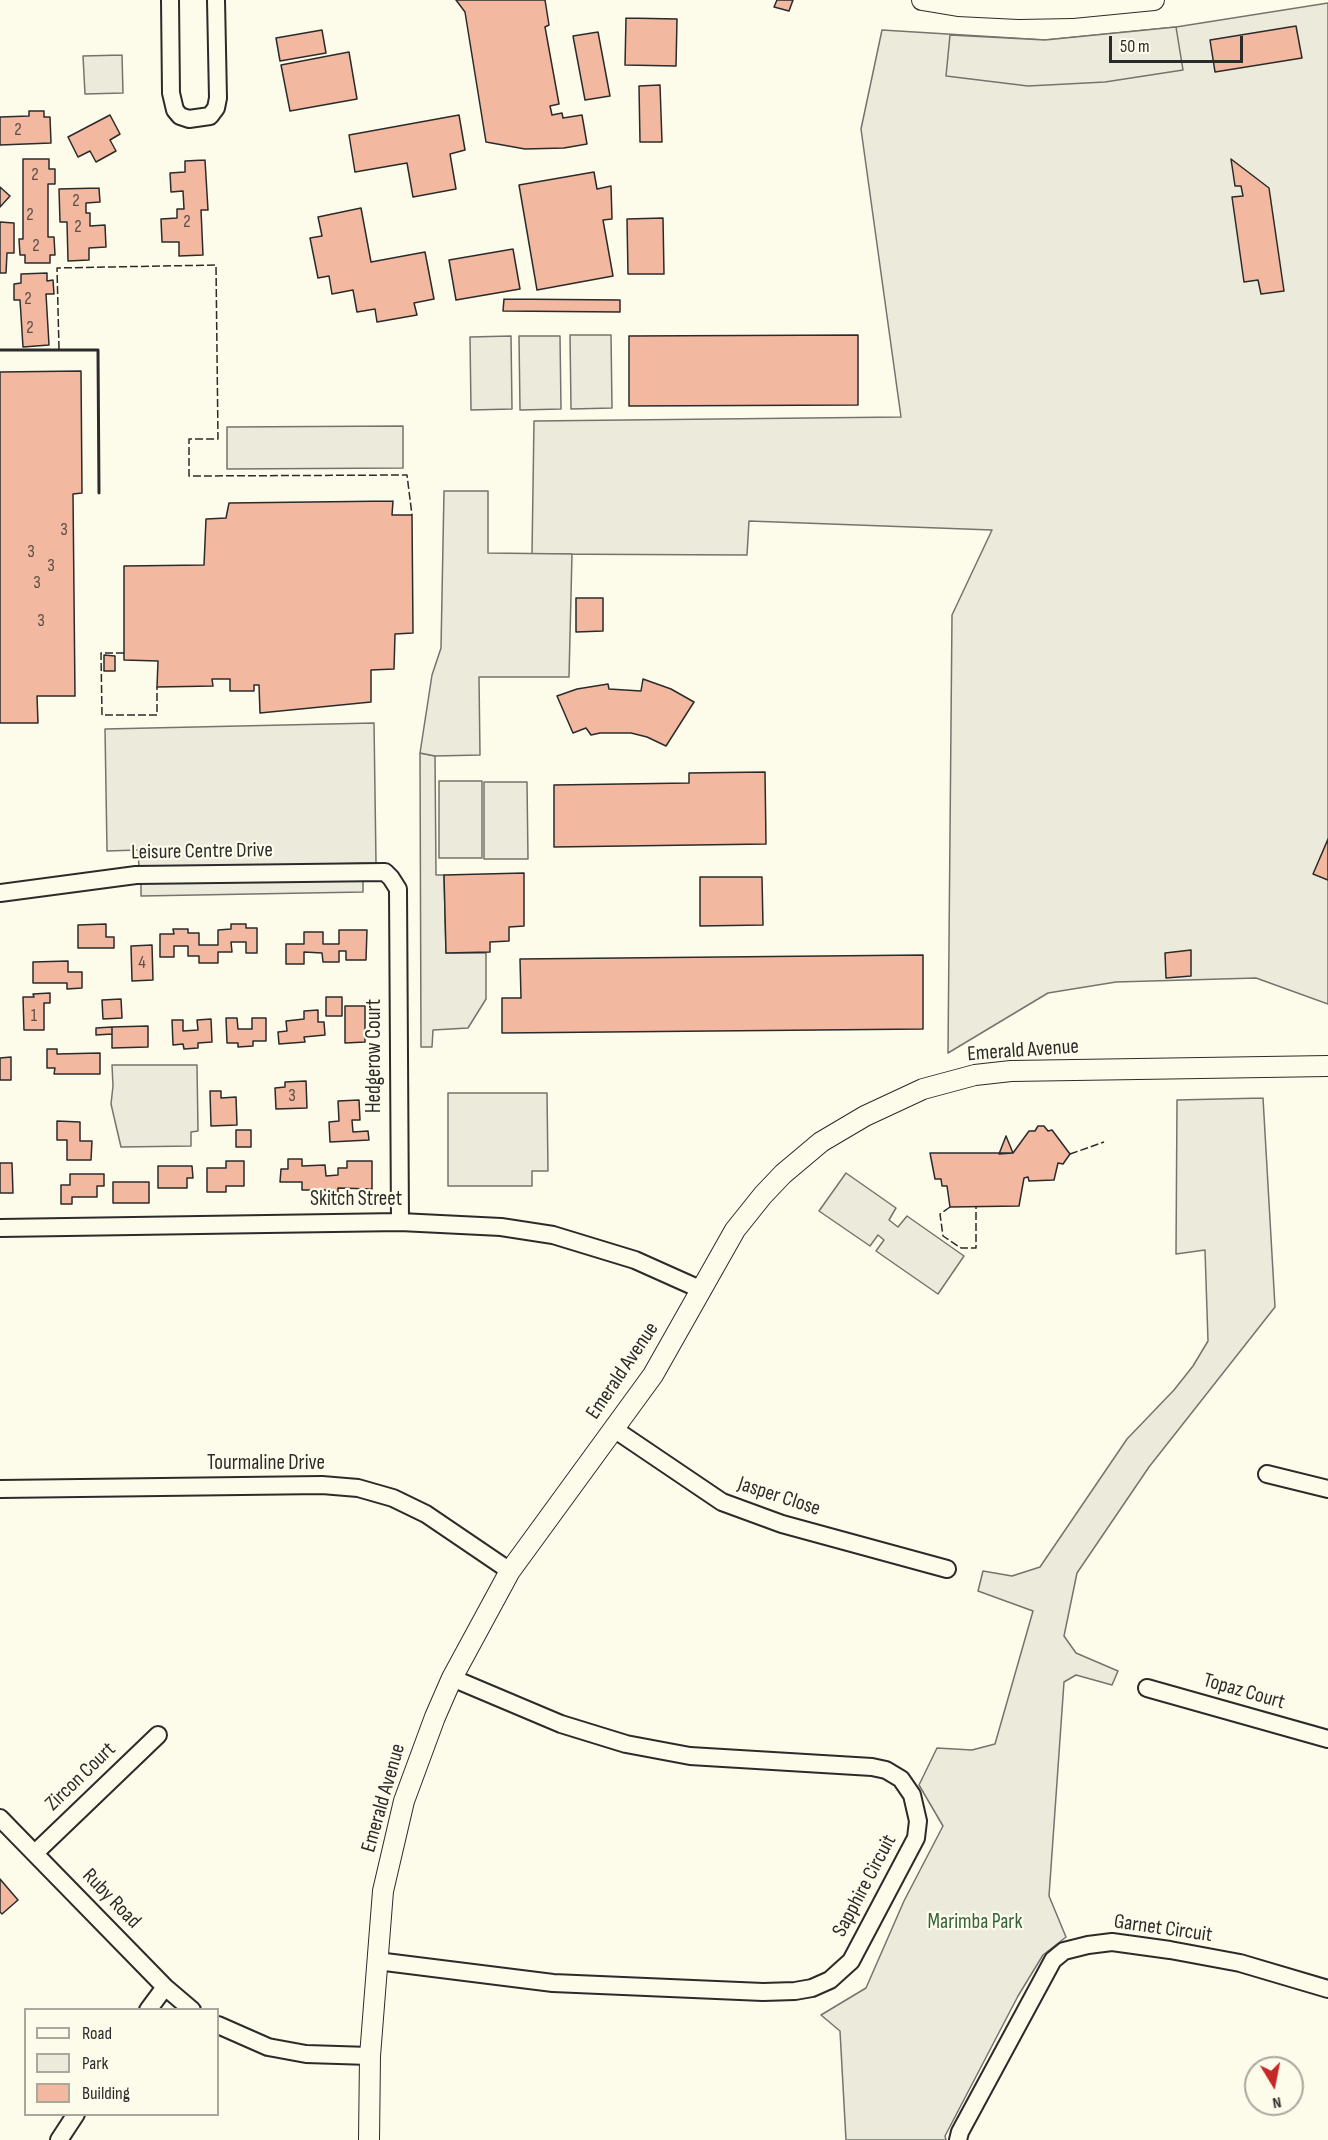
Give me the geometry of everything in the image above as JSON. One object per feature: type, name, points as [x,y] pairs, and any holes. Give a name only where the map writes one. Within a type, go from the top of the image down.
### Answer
[{"type":"street","points":[[170,0],[171,93],[180,116],[189,119],[210,116],[216,108],[218,98],[216,0]]},
{"type":"street","points":[[922,0],[958,6],[1154,0]]},
{"type":"street","name":"Leisure Centre Drive","points":[[0,893],[136,875],[385,872],[392,878],[398,889]]},
{"type":"street","name":"Hedgerow Court","points":[[398,889],[400,1222]]},
{"type":"street","name":"Emerald Avenue","points":[[369,2140],[370,2056],[383,1892],[404,1801],[435,1717],[452,1678],[510,1571],[653,1375],[735,1230],[783,1174],[821,1142],[885,1105],[923,1089],[975,1075],[1011,1071],[1328,1066]]},
{"type":"street","name":"Skitch Street","points":[[0,1228],[400,1222],[501,1227],[553,1235],[635,1260],[702,1290]]},
{"type":"street","name":"Jasper Close","points":[[614,1429],[722,1502],[782,1524],[947,1569]]},
{"type":"street","points":[[1267,1474],[1328,1489]]},
{"type":"street","name":"Tourmaline Drive","points":[[0,1489],[322,1485],[358,1488],[393,1498],[426,1514],[510,1571]]},
{"type":"street","name":"Sapphire Circuit","points":[[377,1961],[553,1983],[763,1992],[812,1988],[830,1980],[851,1961],[916,1838],[918,1821],[912,1795],[908,1786],[901,1779],[886,1770],[872,1767],[690,1756],[626,1744],[561,1724],[452,1678]]},
{"type":"street","name":"Topaz Court","points":[[1147,1688],[1328,1739]]},
{"type":"street","name":"Zircon Court","points":[[34,1853],[158,1735]]},
{"type":"street","name":"Ruby Road","points":[[0,1818],[165,1987],[190,2008]]},
{"type":"street","name":"Garnet Circuit","points":[[958,2140],[960,2132],[1053,1960],[1064,1951],[1112,1942],[1170,1950],[1239,1963],[1328,1989]]},
{"type":"street","points":[[149,2008],[165,1987]]},
{"type":"street","points":[[219,2025],[268,2047],[306,2054],[370,2056]]},
{"type":"street","points":[[59,2140],[75,2116]]},
{"type":"green space","points":[[1328,3],[1328,1004],[1256,978],[1116,982],[1048,993],[948,1053],[952,615],[992,530],[749,521],[747,555],[532,554],[534,421],[901,417],[861,129],[882,30],[1045,40],[1176,27]]},
{"type":"green space","points":[[122,55],[123,93],[85,94],[83,56]]},
{"type":"green space","points":[[570,335],[611,335],[612,408],[571,409]]},
{"type":"green space","points":[[511,336],[512,409],[471,410],[470,337]]},
{"type":"green space","points":[[519,336],[560,336],[561,409],[520,410]]},
{"type":"green space","points":[[420,753],[435,756],[436,875],[444,875],[446,953],[486,953],[486,999],[468,1028],[433,1030],[432,1047],[421,1047]]},
{"type":"green space","points":[[439,781],[482,781],[482,858],[439,858]]},
{"type":"green space","points":[[484,782],[527,782],[528,859],[484,859]]},
{"type":"green space","points":[[112,1065],[197,1065],[198,1131],[191,1132],[191,1146],[121,1147],[111,1104]]},
{"type":"green space","name":"Marimba Park","points":[[1263,1098],[1275,1307],[1149,1467],[1077,1573],[1064,1636],[1076,1653],[1118,1671],[1112,1685],[1076,1675],[1064,1682],[1049,1896],[1066,1937],[1043,1955],[1018,1996],[945,2136],[946,2140],[846,2140],[840,2031],[821,2015],[866,1988],[904,1901],[943,1826],[919,1785],[937,1748],[972,1750],[995,1744],[1033,1611],[978,1591],[983,1571],[1012,1576],[1040,1567],[1127,1439],[1174,1390],[1193,1366],[1208,1341],[1205,1250],[1176,1254],[1177,1100]]},
{"type":"shaded area","points":[[1176,27],[1183,70],[1105,82],[1028,86],[946,76],[950,35],[1045,40]]},
{"type":"shaded area","points":[[403,426],[403,468],[227,469],[227,427]]},
{"type":"shaded area","points":[[444,491],[488,491],[488,553],[572,554],[569,677],[479,677],[480,755],[435,756],[420,753],[432,675],[441,648]]},
{"type":"shaded area","points":[[374,723],[376,863],[139,868],[138,850],[107,851],[105,729]]},
{"type":"shaded area","points":[[363,877],[363,892],[141,896],[141,881]]},
{"type":"shaded area","points":[[448,1093],[547,1093],[548,1171],[532,1171],[532,1186],[448,1186]]},
{"type":"shaded area","points":[[846,1173],[896,1208],[889,1220],[898,1227],[907,1216],[964,1256],[938,1294],[876,1251],[884,1240],[878,1235],[870,1246],[819,1211]]},
{"type":"building","points":[[456,0],[545,0],[549,25],[545,27],[559,104],[550,106],[552,115],[562,113],[563,118],[582,115],[587,144],[564,148],[525,149],[486,142],[465,12]]},
{"type":"building","points":[[777,0],[793,0],[789,11],[774,7]]},
{"type":"building","points":[[626,18],[677,19],[676,66],[625,65]]},
{"type":"building","points":[[1296,26],[1302,58],[1215,72],[1210,40]]},
{"type":"building","points":[[322,30],[326,53],[280,61],[276,38]]},
{"type":"building","points":[[598,32],[610,96],[585,100],[573,36]]},
{"type":"building","points":[[349,52],[357,99],[290,111],[281,65]]},
{"type":"building","points":[[660,85],[662,142],[640,142],[639,86]]},
{"type":"building","points":[[29,111],[44,111],[44,117],[50,117],[51,143],[0,145],[0,117],[29,116]]},
{"type":"building","points":[[110,115],[120,134],[110,140],[116,151],[96,162],[90,151],[78,157],[68,137]]},
{"type":"building","points":[[459,115],[465,150],[450,154],[456,189],[413,197],[407,163],[355,172],[349,135]]},
{"type":"building","points":[[23,159],[49,159],[49,169],[55,169],[55,184],[48,184],[48,237],[54,237],[55,255],[50,255],[50,263],[25,263],[25,255],[20,255],[19,239],[23,239]]},
{"type":"building","points":[[1231,159],[1269,188],[1284,291],[1261,294],[1258,280],[1244,282],[1232,197],[1243,196],[1241,186],[1235,186]]},
{"type":"building","points":[[205,160],[208,210],[201,210],[203,255],[179,256],[179,242],[162,242],[161,219],[177,218],[177,209],[184,209],[183,191],[171,192],[170,173],[185,172],[185,161]]},
{"type":"building","points":[[594,172],[597,189],[611,186],[612,219],[603,220],[613,276],[537,290],[519,185]]},
{"type":"building","points":[[0,187],[10,196],[0,207]]},
{"type":"building","points":[[99,188],[100,202],[86,203],[86,213],[90,213],[90,226],[105,225],[106,247],[89,248],[89,260],[68,261],[67,222],[60,222],[59,189]]},
{"type":"building","points":[[361,208],[371,262],[425,252],[434,299],[414,303],[417,315],[377,322],[375,309],[357,312],[353,290],[332,294],[329,276],[318,278],[310,238],[322,236],[318,217]]},
{"type":"building","points":[[663,218],[664,274],[628,274],[627,219]]},
{"type":"building","points":[[0,222],[14,223],[14,253],[7,253],[6,273],[0,273]]},
{"type":"building","points":[[513,249],[520,289],[456,300],[449,260]]},
{"type":"building","points":[[47,273],[47,281],[53,280],[54,294],[46,294],[49,345],[23,347],[20,300],[14,300],[14,284],[21,283],[21,274]]},
{"type":"building","points":[[504,299],[620,300],[620,312],[503,311]]},
{"type":"building","points":[[858,335],[858,405],[629,406],[629,336]]},
{"type":"building","points":[[81,371],[82,493],[73,494],[75,696],[37,696],[38,723],[0,723],[0,372]]},
{"type":"building","points":[[393,501],[392,515],[412,515],[413,633],[395,634],[394,669],[371,670],[371,702],[260,713],[259,685],[254,685],[254,691],[230,691],[230,679],[212,679],[213,686],[157,687],[158,661],[124,660],[124,566],[204,565],[206,519],[226,518],[229,503]]},
{"type":"building","points":[[576,598],[603,598],[603,631],[576,632]]},
{"type":"building","points":[[104,655],[115,656],[115,671],[104,671]]},
{"type":"building","points":[[643,679],[671,689],[694,702],[666,746],[647,737],[631,733],[591,735],[586,728],[573,733],[557,696],[577,689],[608,684],[609,689],[641,691]]},
{"type":"building","points":[[765,772],[766,844],[554,847],[554,785],[689,783],[689,773]]},
{"type":"building","points":[[1328,839],[1328,880],[1313,874]]},
{"type":"building","points":[[524,873],[524,926],[509,927],[509,941],[490,942],[490,952],[446,953],[444,875]]},
{"type":"building","points":[[700,877],[762,877],[763,925],[700,926]]},
{"type":"building","points":[[106,924],[106,937],[114,937],[114,948],[78,948],[78,925]]},
{"type":"building","points":[[231,924],[246,924],[246,928],[257,928],[257,953],[246,953],[246,942],[231,942],[232,952],[218,952],[218,963],[199,963],[199,956],[188,956],[188,946],[174,946],[174,957],[160,957],[160,934],[174,934],[173,929],[188,929],[188,933],[199,933],[199,945],[218,945],[218,930],[231,929]]},
{"type":"building","points":[[339,930],[367,930],[366,960],[346,960],[346,951],[339,951],[339,962],[323,962],[322,953],[304,952],[304,964],[286,964],[286,944],[304,944],[304,932],[323,932],[323,944],[339,944]]},
{"type":"building","points":[[152,945],[153,980],[132,981],[131,946]]},
{"type":"building","points":[[1191,950],[1191,976],[1166,978],[1165,953]]},
{"type":"building","points":[[923,955],[923,1029],[502,1033],[502,998],[521,998],[520,959]]},
{"type":"building","points":[[68,961],[68,972],[82,972],[82,988],[67,989],[67,983],[33,983],[33,962]]},
{"type":"building","points":[[50,993],[50,1003],[44,1003],[44,1030],[24,1030],[23,997]]},
{"type":"building","points":[[326,997],[342,997],[342,1016],[326,1016]]},
{"type":"building","points":[[121,999],[122,1018],[103,1019],[102,1000]]},
{"type":"building","points":[[345,1006],[365,1006],[365,1042],[345,1043]]},
{"type":"building","points":[[318,1010],[318,1022],[324,1022],[325,1035],[304,1037],[305,1042],[279,1044],[278,1032],[287,1031],[286,1021],[304,1019],[304,1011]]},
{"type":"building","points":[[226,1018],[237,1018],[238,1029],[252,1029],[252,1018],[266,1018],[266,1041],[253,1041],[253,1046],[238,1047],[238,1043],[227,1043]]},
{"type":"building","points":[[211,1019],[212,1042],[198,1043],[198,1048],[184,1049],[183,1044],[173,1045],[172,1020],[183,1020],[183,1031],[198,1030],[197,1020]]},
{"type":"building","points":[[148,1026],[148,1047],[112,1048],[112,1027]]},
{"type":"building","points":[[112,1027],[112,1034],[96,1035],[96,1028]]},
{"type":"building","points":[[47,1049],[57,1049],[57,1054],[100,1053],[100,1074],[54,1074],[55,1068],[47,1068]]},
{"type":"building","points":[[11,1057],[11,1080],[0,1080],[0,1058]]},
{"type":"building","points":[[306,1081],[307,1108],[276,1109],[275,1088],[285,1087],[285,1082]]},
{"type":"building","points":[[210,1091],[221,1091],[221,1098],[236,1097],[237,1125],[211,1126]]},
{"type":"building","points":[[359,1100],[360,1120],[352,1120],[353,1132],[368,1131],[369,1140],[330,1142],[329,1122],[339,1121],[338,1101]]},
{"type":"building","points":[[57,1121],[80,1122],[80,1141],[92,1141],[91,1160],[67,1160],[67,1140],[57,1140]]},
{"type":"building","points":[[1038,1126],[1044,1126],[1048,1131],[1052,1130],[1070,1154],[1063,1164],[1058,1163],[1054,1180],[1029,1181],[1028,1177],[1024,1178],[1019,1206],[950,1207],[947,1186],[942,1186],[941,1179],[935,1179],[930,1153],[1013,1153],[1029,1131],[1035,1131]]},
{"type":"building","points":[[236,1130],[251,1130],[251,1147],[236,1147]]},
{"type":"building","points":[[1006,1136],[1013,1153],[999,1154]]},
{"type":"building","points":[[288,1159],[302,1159],[302,1166],[325,1165],[326,1176],[338,1175],[338,1168],[347,1168],[347,1161],[372,1161],[372,1189],[338,1188],[338,1195],[326,1195],[326,1190],[302,1190],[302,1182],[280,1182],[281,1169],[288,1169]]},
{"type":"building","points":[[226,1161],[244,1161],[244,1186],[226,1186],[226,1192],[207,1192],[207,1168],[226,1168]]},
{"type":"building","points":[[0,1163],[12,1163],[13,1193],[0,1193]]},
{"type":"building","points":[[158,1166],[192,1166],[193,1178],[187,1178],[187,1188],[158,1188]]},
{"type":"building","points":[[70,1174],[104,1174],[104,1186],[97,1186],[97,1197],[72,1197],[72,1204],[61,1204],[61,1185],[70,1185]]},
{"type":"building","points":[[113,1182],[149,1182],[149,1203],[113,1203]]},
{"type":"building","points":[[0,1879],[18,1900],[2,1914],[0,1912]]},
{"type":"fence","points":[[59,349],[57,268],[216,265],[218,439],[189,439],[189,476],[407,475],[412,515]]},
{"type":"fence","points":[[124,653],[101,653],[102,715],[157,715],[157,687]]},
{"type":"fence","points":[[1070,1154],[1104,1142]]},
{"type":"fence","points":[[950,1207],[940,1214],[943,1236],[961,1248],[976,1248],[976,1206]]},
{"type":"wall","points":[[0,350],[98,350],[99,493]]}]
